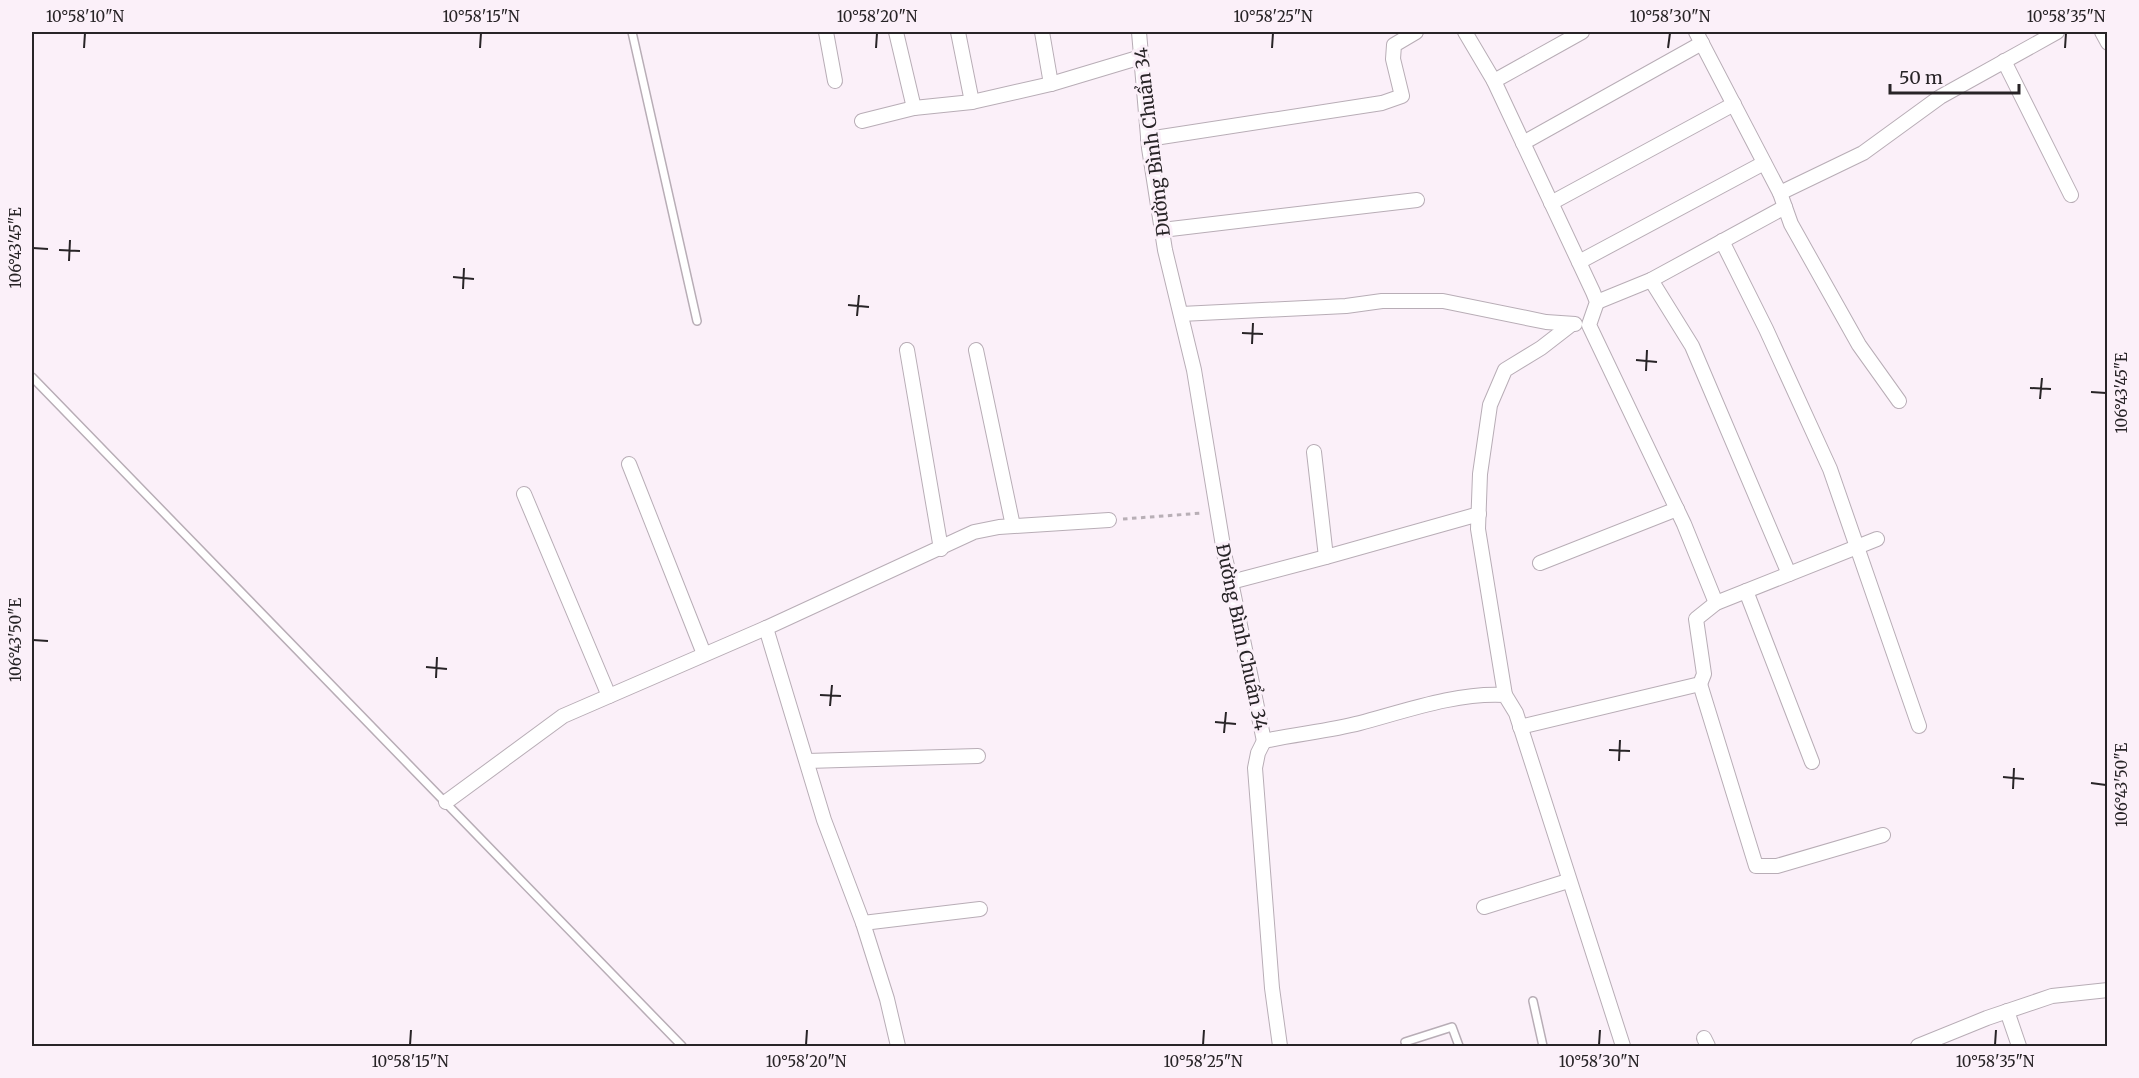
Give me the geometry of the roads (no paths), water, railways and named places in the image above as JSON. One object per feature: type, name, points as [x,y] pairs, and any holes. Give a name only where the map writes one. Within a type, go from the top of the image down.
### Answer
[{"type":"street","points":[[826,32],[836,81]]},
{"type":"street","points":[[896,32],[914,108]]},
{"type":"street","points":[[958,32],[972,102]]},
{"type":"street","points":[[1042,32],[1051,84]]},
{"type":"street","name":"Đường Bình Chuẩn 34","points":[[1139,32],[1148,139],[1162,230],[1194,370],[1225,558],[1232,582],[1264,741],[1357,724],[1424,705],[1479,696],[1505,695]]},
{"type":"street","points":[[1148,139],[1383,103],[1402,96],[1393,59],[1394,45],[1416,32]]},
{"type":"street","points":[[1465,32],[1494,81],[1579,262],[1596,302],[1589,325],[1677,509],[1716,603]]},
{"type":"street","points":[[1494,81],[1582,32]]},
{"type":"street","points":[[1780,193],[1863,153],[1940,97],[2057,32]]},
{"type":"street","points":[[2102,32],[2108,43]]},
{"type":"street","points":[[1523,143],[1699,37],[1780,193],[1791,224],[1858,345],[1899,401]]},
{"type":"street","points":[[862,121],[914,108],[972,102],[1051,84],[1141,57]]},
{"type":"street","points":[[2004,61],[2071,195]]},
{"type":"street","points":[[1551,203],[1734,104]]},
{"type":"street","points":[[1579,262],[1764,163]]},
{"type":"street","points":[[1162,230],[1417,200]]},
{"type":"street","points":[[1596,302],[1651,280],[1785,207]]},
{"type":"street","points":[[1722,241],[1766,329],[1830,469],[1919,726]]},
{"type":"street","points":[[1651,280],[1692,346],[1789,574]]},
{"type":"street","points":[[1181,314],[1346,306],[1382,301],[1443,301],[1546,322],[1589,325]]},
{"type":"street","points":[[1572,324],[1541,348],[1505,370],[1490,405],[1480,474],[1478,529],[1505,695],[1516,714],[1623,1047]]},
{"type":"street","points":[[907,350],[941,549]]},
{"type":"street","points":[[976,350],[1013,526]]},
{"type":"street","points":[[1314,452],[1326,557]]},
{"type":"street","points":[[629,464],[704,654]]},
{"type":"street","points":[[524,494],[609,696]]},
{"type":"street","points":[[1540,563],[1677,509]]},
{"type":"street","points":[[1232,582],[1479,514]]},
{"type":"street","points":[[446,802],[563,716],[766,628],[974,532],[1013,526],[1109,520]]},
{"type":"street","points":[[1877,539],[1716,603],[1696,619],[1704,674],[1700,684],[1756,866],[1777,867],[1883,835]]},
{"type":"street","points":[[1746,591],[1812,762]]},
{"type":"street","points":[[766,628],[824,820],[863,923],[887,999],[898,1047]]},
{"type":"street","points":[[1520,727],[1700,684]]},
{"type":"street","points":[[1264,741],[1258,753],[1255,768],[1272,988],[1280,1047]]},
{"type":"street","points":[[807,761],[978,756]]},
{"type":"street","points":[[1484,907],[1568,881]]},
{"type":"street","points":[[863,923],[980,909]]},
{"type":"street","points":[[1917,1047],[2007,1011],[2052,996],[2108,990]]},
{"type":"street","points":[[2007,1011],[2019,1047]]},
{"type":"lane","points":[[632,32],[697,321]]},
{"type":"lane","points":[[32,377],[682,1047]]},
{"type":"lane","points":[[1533,1001],[1543,1047]]},
{"type":"lane","points":[[1405,1042],[1452,1027],[1459,1047]]}]
